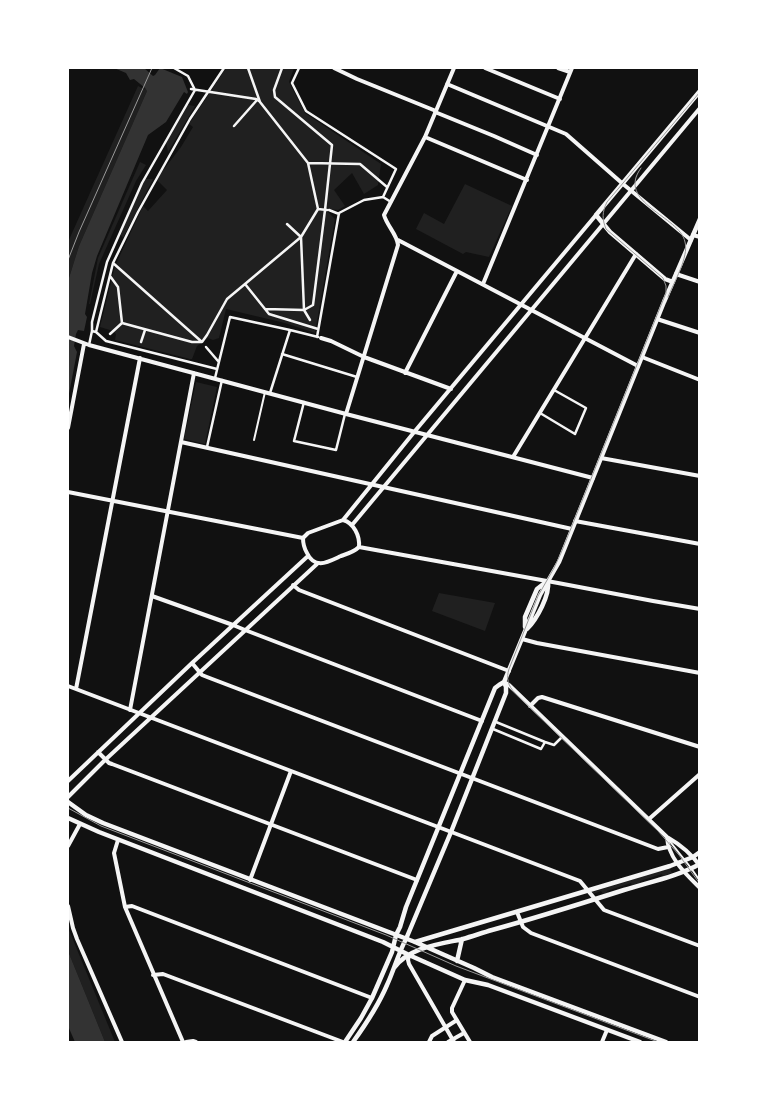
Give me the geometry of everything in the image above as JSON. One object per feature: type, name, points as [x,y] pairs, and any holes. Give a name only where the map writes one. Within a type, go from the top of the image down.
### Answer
[{"type":"street","points":[[174,68],[188,76],[195,90]]},
{"type":"street","points":[[89,345],[113,263],[138,212],[190,119],[224,68]]},
{"type":"street","points":[[202,342],[227,299],[301,237],[318,209],[308,163],[259,101],[248,68]]},
{"type":"street","points":[[265,309],[304,310],[313,305],[327,210],[332,145],[274,97],[274,90],[282,68]]},
{"type":"street","points":[[299,68],[292,83],[306,111],[340,136],[396,169],[382,198]]},
{"type":"street","points":[[334,68],[537,155]]},
{"type":"street","points":[[454,68],[425,137],[390,202],[384,218],[398,240],[638,366]]},
{"type":"street","points":[[485,68],[560,99]]},
{"type":"street","points":[[483,284],[571,70],[558,68]]},
{"type":"street","points":[[447,84],[562,132],[691,240]]},
{"type":"street","points":[[191,89],[259,101]]},
{"type":"street","points":[[94,332],[92,322],[106,262],[142,183],[195,90]]},
{"type":"street","points":[[317,564],[308,556],[303,546],[303,538],[308,533],[343,520],[415,431],[700,91]]},
{"type":"street","points":[[234,126],[259,101]]},
{"type":"street","points":[[352,525],[700,108]]},
{"type":"street","points":[[425,137],[527,180]]},
{"type":"street","points":[[308,163],[360,164],[388,187]]},
{"type":"street","points":[[319,337],[318,329],[339,212],[364,200],[382,198],[390,202]]},
{"type":"street","points":[[318,209],[339,214]]},
{"type":"street","points":[[596,215],[610,232],[665,279],[673,282]]},
{"type":"street","points":[[525,632],[525,617],[537,589],[548,582],[559,562],[657,319],[700,219]]},
{"type":"street","points":[[287,224],[301,237],[304,310],[310,320]]},
{"type":"street","points":[[693,235],[700,237]]},
{"type":"street","points":[[304,402],[294,441],[336,450],[357,376],[390,275],[398,240]]},
{"type":"street","points":[[513,457],[636,254]]},
{"type":"street","points":[[113,263],[202,342]]},
{"type":"street","points":[[405,373],[457,271]]},
{"type":"street","points":[[676,274],[700,282]]},
{"type":"street","points":[[110,276],[118,287],[122,323]]},
{"type":"street","points":[[245,284],[269,314],[318,329]]},
{"type":"street","points":[[215,378],[230,317],[319,337],[364,357],[452,389]]},
{"type":"street","points":[[657,319],[700,333]]},
{"type":"street","points":[[122,323],[192,342],[202,342]]},
{"type":"street","points":[[110,334],[122,323]]},
{"type":"street","points":[[313,325],[318,329]]},
{"type":"street","points":[[141,342],[145,330]]},
{"type":"street","points":[[267,392],[290,330]]},
{"type":"street","points":[[94,332],[106,341],[217,369]]},
{"type":"street","points":[[68,337],[84,344],[593,478]]},
{"type":"street","points":[[68,428],[84,344]]},
{"type":"street","points":[[206,347],[219,361]]},
{"type":"street","points":[[282,354],[357,376]]},
{"type":"street","points":[[642,357],[700,380]]},
{"type":"street","points":[[76,689],[140,358]]},
{"type":"street","points":[[130,710],[194,373]]},
{"type":"street","points":[[207,448],[222,380]]},
{"type":"street","points":[[540,413],[575,434],[586,408],[554,390]]},
{"type":"street","points":[[181,442],[572,529]]},
{"type":"street","points":[[601,458],[700,476]]},
{"type":"street","points":[[68,492],[303,538]]},
{"type":"street","points":[[343,520],[352,525],[359,542],[359,547]]},
{"type":"street","points":[[576,521],[700,544]]},
{"type":"street","points":[[68,797],[317,564],[338,558],[357,550],[359,547]]},
{"type":"street","points":[[359,547],[700,609]]},
{"type":"street","points":[[68,781],[308,556]]},
{"type":"street","points":[[153,975],[163,974],[344,1042],[372,998],[393,947],[406,907],[495,688],[504,682],[525,632],[534,622],[548,590],[548,582]]},
{"type":"street","points":[[293,585],[299,590],[509,671]]},
{"type":"street","points":[[152,596],[233,625],[482,721]]},
{"type":"street","points":[[522,639],[700,673]]},
{"type":"street","points":[[192,663],[207,677],[658,849],[668,847]]},
{"type":"street","points":[[353,1042],[379,1002],[398,963],[409,955],[427,947],[520,922],[684,872],[699,865],[686,849],[667,838],[504,682]]},
{"type":"street","points":[[394,970],[400,950],[451,832],[506,693],[504,682]]},
{"type":"street","points":[[68,686],[580,881],[604,910],[700,946]]},
{"type":"street","points":[[530,706],[538,698],[542,697],[700,747]]},
{"type":"street","points":[[494,721],[554,745],[562,737]]},
{"type":"street","points":[[491,728],[542,749],[545,742]]},
{"type":"street","points":[[98,752],[112,764],[417,880]]},
{"type":"street","points":[[250,880],[291,771]]},
{"type":"street","points":[[649,819],[700,774]]},
{"type":"street","points":[[68,802],[86,815],[102,823],[406,938],[492,977],[666,1042]]},
{"type":"street","points":[[68,818],[118,840],[380,940],[465,980],[488,985],[640,1042]]},
{"type":"street","points":[[68,846],[80,824]]},
{"type":"street","points":[[667,838],[668,847],[677,864],[700,888]]},
{"type":"street","points":[[118,840],[114,853],[125,907],[153,975],[184,1042],[196,1042]]},
{"type":"street","points":[[415,942],[677,864],[686,861],[700,852]]},
{"type":"street","points":[[68,906],[77,939],[122,1042]]},
{"type":"street","points":[[125,907],[132,906],[372,998]]},
{"type":"street","points":[[517,912],[520,922],[531,933],[700,997]]},
{"type":"street","points":[[457,961],[462,939]]},
{"type":"street","points":[[409,955],[408,960],[453,1041]]},
{"type":"street","points":[[465,980],[452,1008],[452,1012],[470,1042]]},
{"type":"street","points":[[429,1042],[432,1036],[457,1020]]},
{"type":"street","points":[[602,1042],[606,1030]]},
{"type":"street","points":[[448,1042],[453,1041],[464,1033]]},
{"type":"lane","points":[[254,440],[267,392]]},
{"type":"lane","points":[[667,838],[700,881]]},
{"type":"shaded area","points":[[114,68],[144,68],[153,76],[160,68],[182,77],[188,92],[187,94],[184,92],[166,122],[148,135],[97,256],[92,273],[84,331],[78,330],[76,334],[74,346],[77,352],[68,399],[68,281],[79,246],[147,91],[134,79],[130,80],[126,73]]},
{"type":"shaded area","points":[[226,68],[294,68],[289,82],[305,113],[381,164],[378,185],[364,194],[352,173],[334,190],[345,206],[338,210],[327,209],[335,219],[315,333],[285,323],[226,309],[219,338],[213,340],[208,338],[197,346],[192,359],[115,340],[116,334],[113,331],[100,327],[115,266],[143,206],[148,211],[167,190],[157,180],[181,147],[193,127],[189,124]]},
{"type":"shaded area","points":[[138,86],[145,88],[147,91],[79,246],[68,281],[68,242]]},
{"type":"shaded area","points":[[188,105],[195,106],[168,152],[166,142]]},
{"type":"shaded area","points":[[140,162],[146,165],[136,181],[99,264],[89,304],[98,258]]},
{"type":"shaded area","points":[[145,179],[153,179],[123,238],[120,234]]},
{"type":"shaded area","points":[[465,184],[512,206],[489,257],[466,252],[463,254],[416,229],[424,213],[444,224]]},
{"type":"shaded area","points":[[196,382],[217,387],[205,444],[184,439]]},
{"type":"shaded area","points":[[439,593],[495,603],[485,631],[432,611]]},
{"type":"shaded area","points":[[669,868],[672,873],[663,876],[662,874],[632,885],[631,883],[607,891],[608,893],[603,894],[601,891],[593,894],[593,892]]},
{"type":"shaded area","points":[[68,923],[69,930],[115,1042],[105,1042],[68,951]]},
{"type":"shaded area","points":[[68,951],[105,1042],[75,1042],[68,1026]]},
{"type":"tram line","points":[[68,260],[152,68]]},
{"type":"tram line","points":[[700,92],[607,202],[603,212],[606,229],[663,278],[666,293],[561,553],[538,596],[509,669],[508,676],[509,685],[515,693],[658,831],[679,855],[700,884]]},
{"type":"tram line","points":[[641,168],[635,180],[636,191],[642,200],[681,233],[685,242],[686,248],[683,262],[668,297]]},
{"type":"tram line","points":[[68,808],[101,826],[386,935],[456,966],[658,1042]]}]
